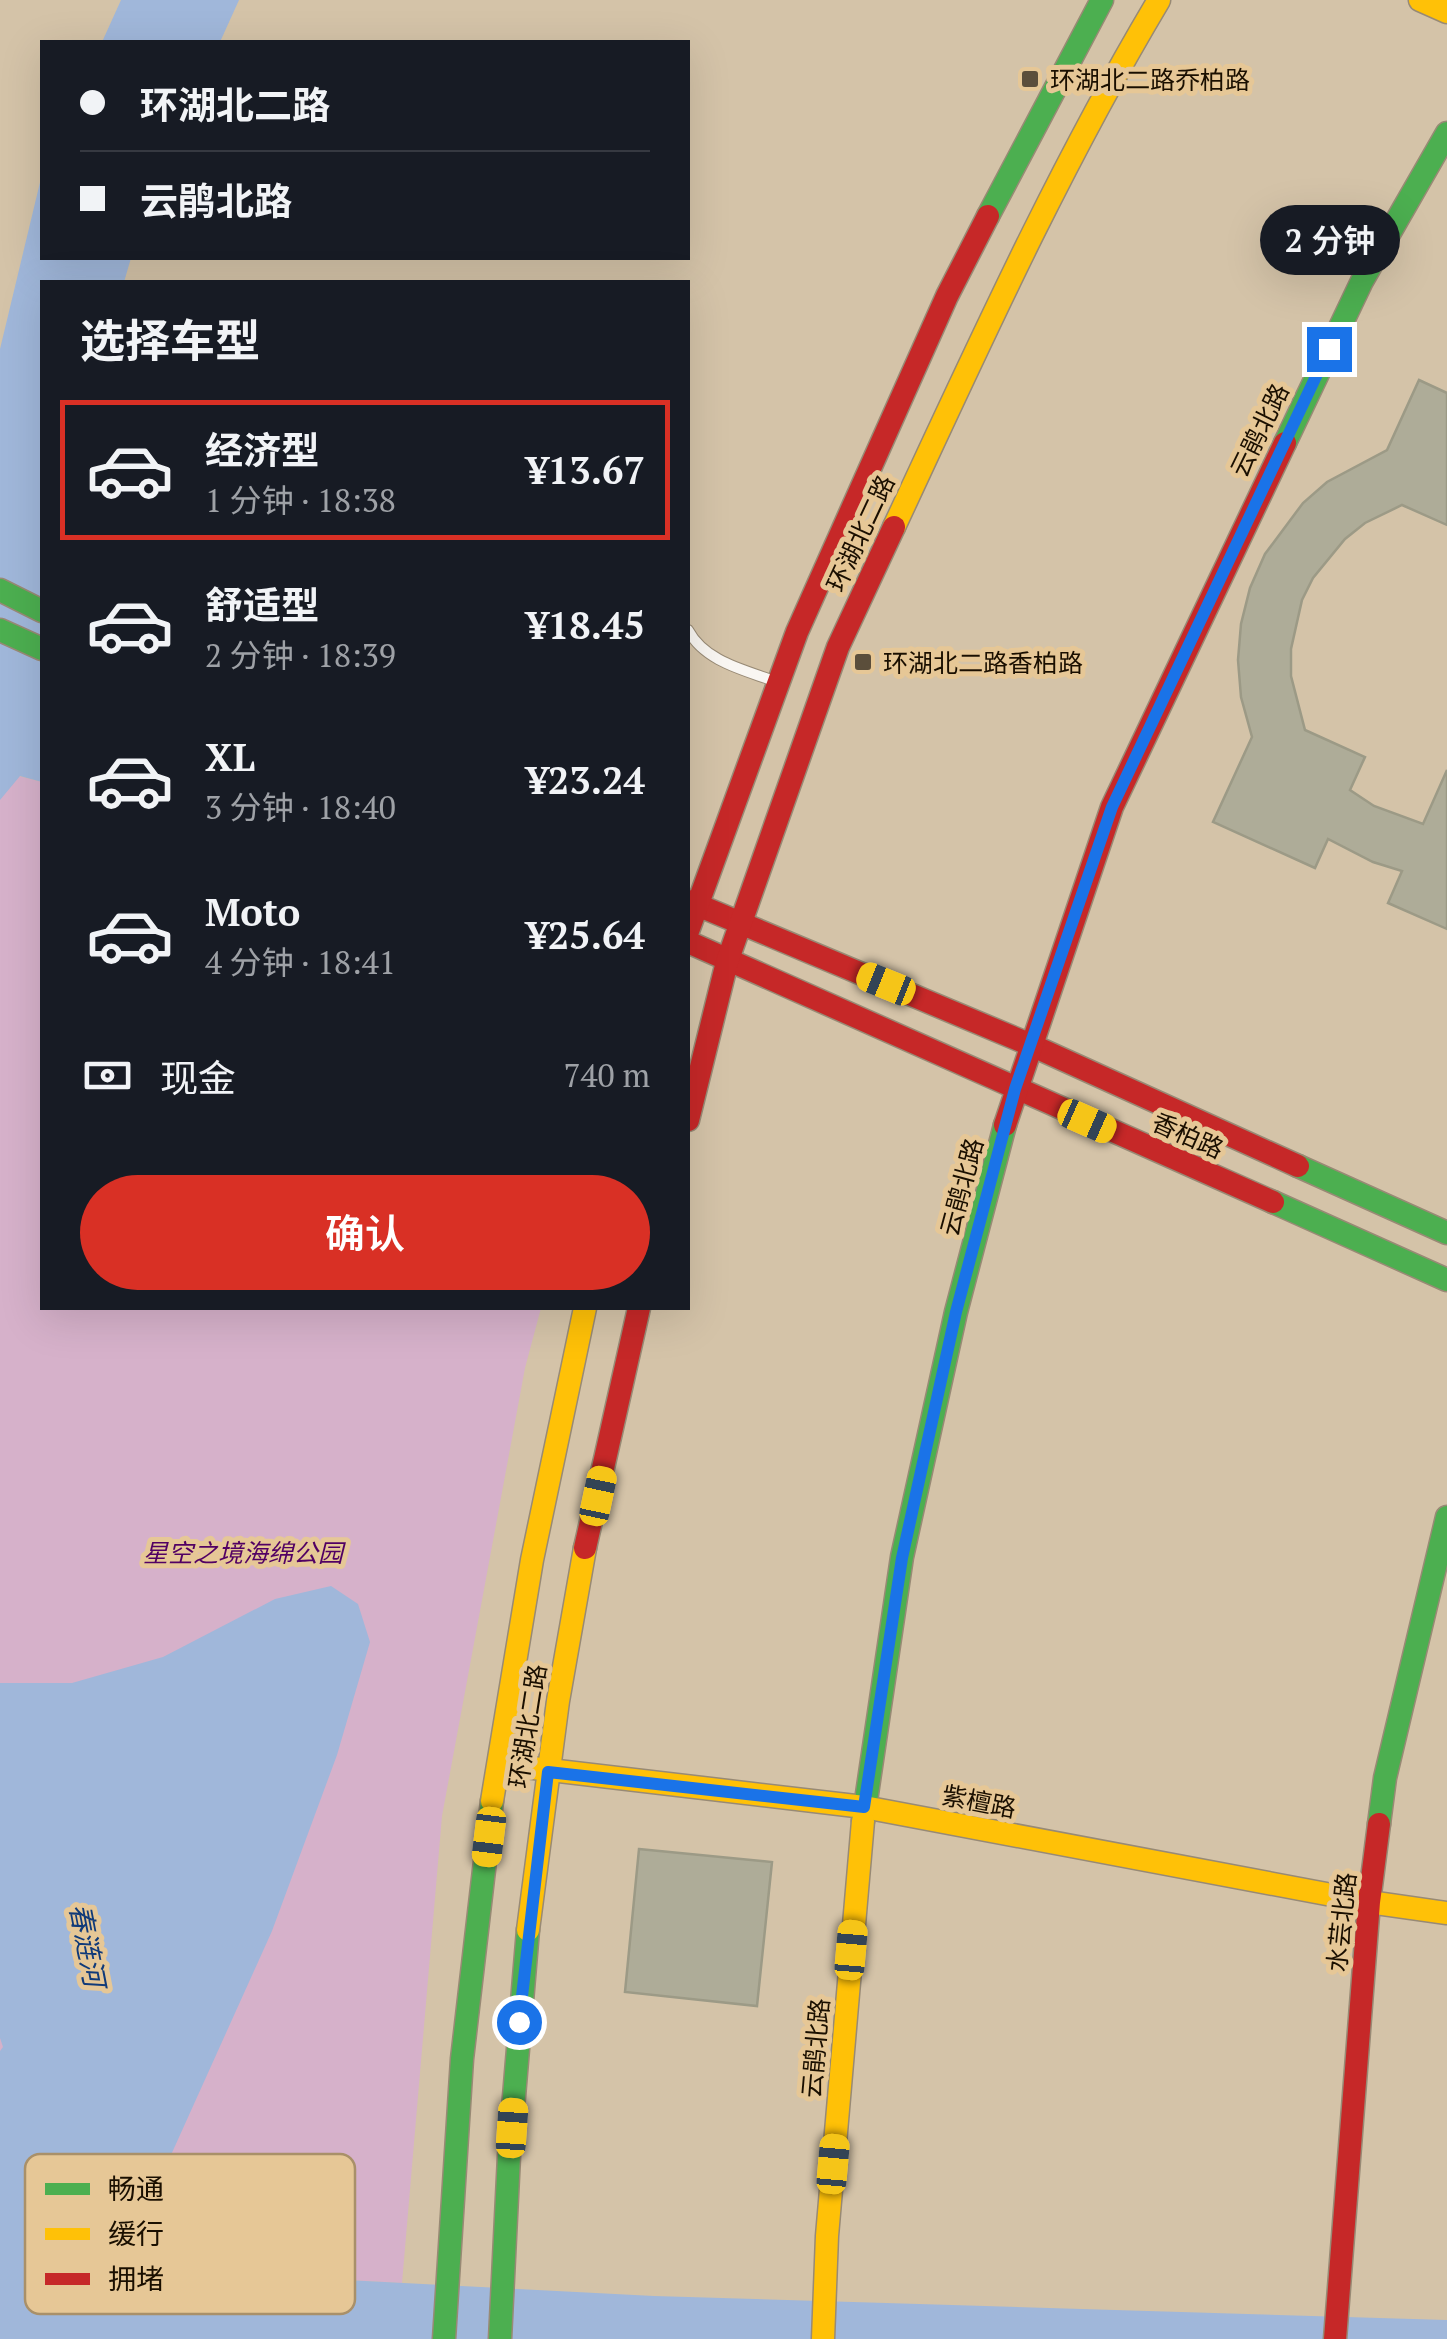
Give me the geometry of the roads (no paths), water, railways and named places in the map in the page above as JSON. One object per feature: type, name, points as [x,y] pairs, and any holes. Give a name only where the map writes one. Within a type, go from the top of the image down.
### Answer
[{"type":"main road","name":"环湖北二路","points":[[692,903],[804,614],[947,296],[1102,0]]},
{"type":"main road","name":"环湖北二路","points":[[690,1112],[727,962],[838,647],[990,320],[1113,76],[1159,0]]},
{"type":"main road","points":[[1420,0],[1447,12]]},
{"type":"main road","name":"云鹃北路","points":[[822,2339],[864,1807],[902,1558],[956,1312],[1015,1089],[1112,807],[1362,280],[1447,133]]},
{"type":"main road","points":[[0,590],[40,610]]},
{"type":"main road","points":[[0,630],[40,648]]},
{"type":"main road","name":"香柏路","points":[[692,903],[1032,1045],[1447,1232]]},
{"type":"main road","name":"香柏路","points":[[690,943],[1447,1280]]},
{"type":"main road","name":"环湖北二路","points":[[444,2339],[446,2262],[469,1982],[498,1764],[525,1595],[585,1310]]},
{"type":"main road","name":"环湖北二路","points":[[500,2339],[521,1986],[548,1772],[574,1608],[639,1310]]},
{"type":"main road","name":"水芸北路","points":[[1335,2339],[1369,1902],[1385,1778],[1447,1518]]},
{"type":"main road","name":"紫檀路","points":[[498,1764],[864,1807],[1369,1902],[1447,1912]]},
{"type":"lane","points":[[690,634],[718,660],[778,682]]},
{"type":"water","points":[[121,0],[239,0],[221,40],[103,40]]},
{"type":"water","points":[[40,182],[40,260],[130,260],[125,280],[40,280],[40,781],[20,776],[0,800],[0,349]]},
{"type":"water","name":"春涟河","points":[[331,1586],[358,1604],[370,1642],[337,1755],[272,1931],[171,2154],[25,2154],[25,2314],[355,2314],[355,2280],[654,2296],[1447,2320],[1447,2339],[0,2339],[0,1683],[72,1683],[163,1657],[275,1599]]},
{"type":"place","name":"环湖北二路乔柏路","points":[[1030,79]]},
{"type":"place","name":"环湖北二路香柏路","points":[[863,662]]},
{"type":"park label","name":"星空之境海绵公园","points":[[243,1552]]}]
